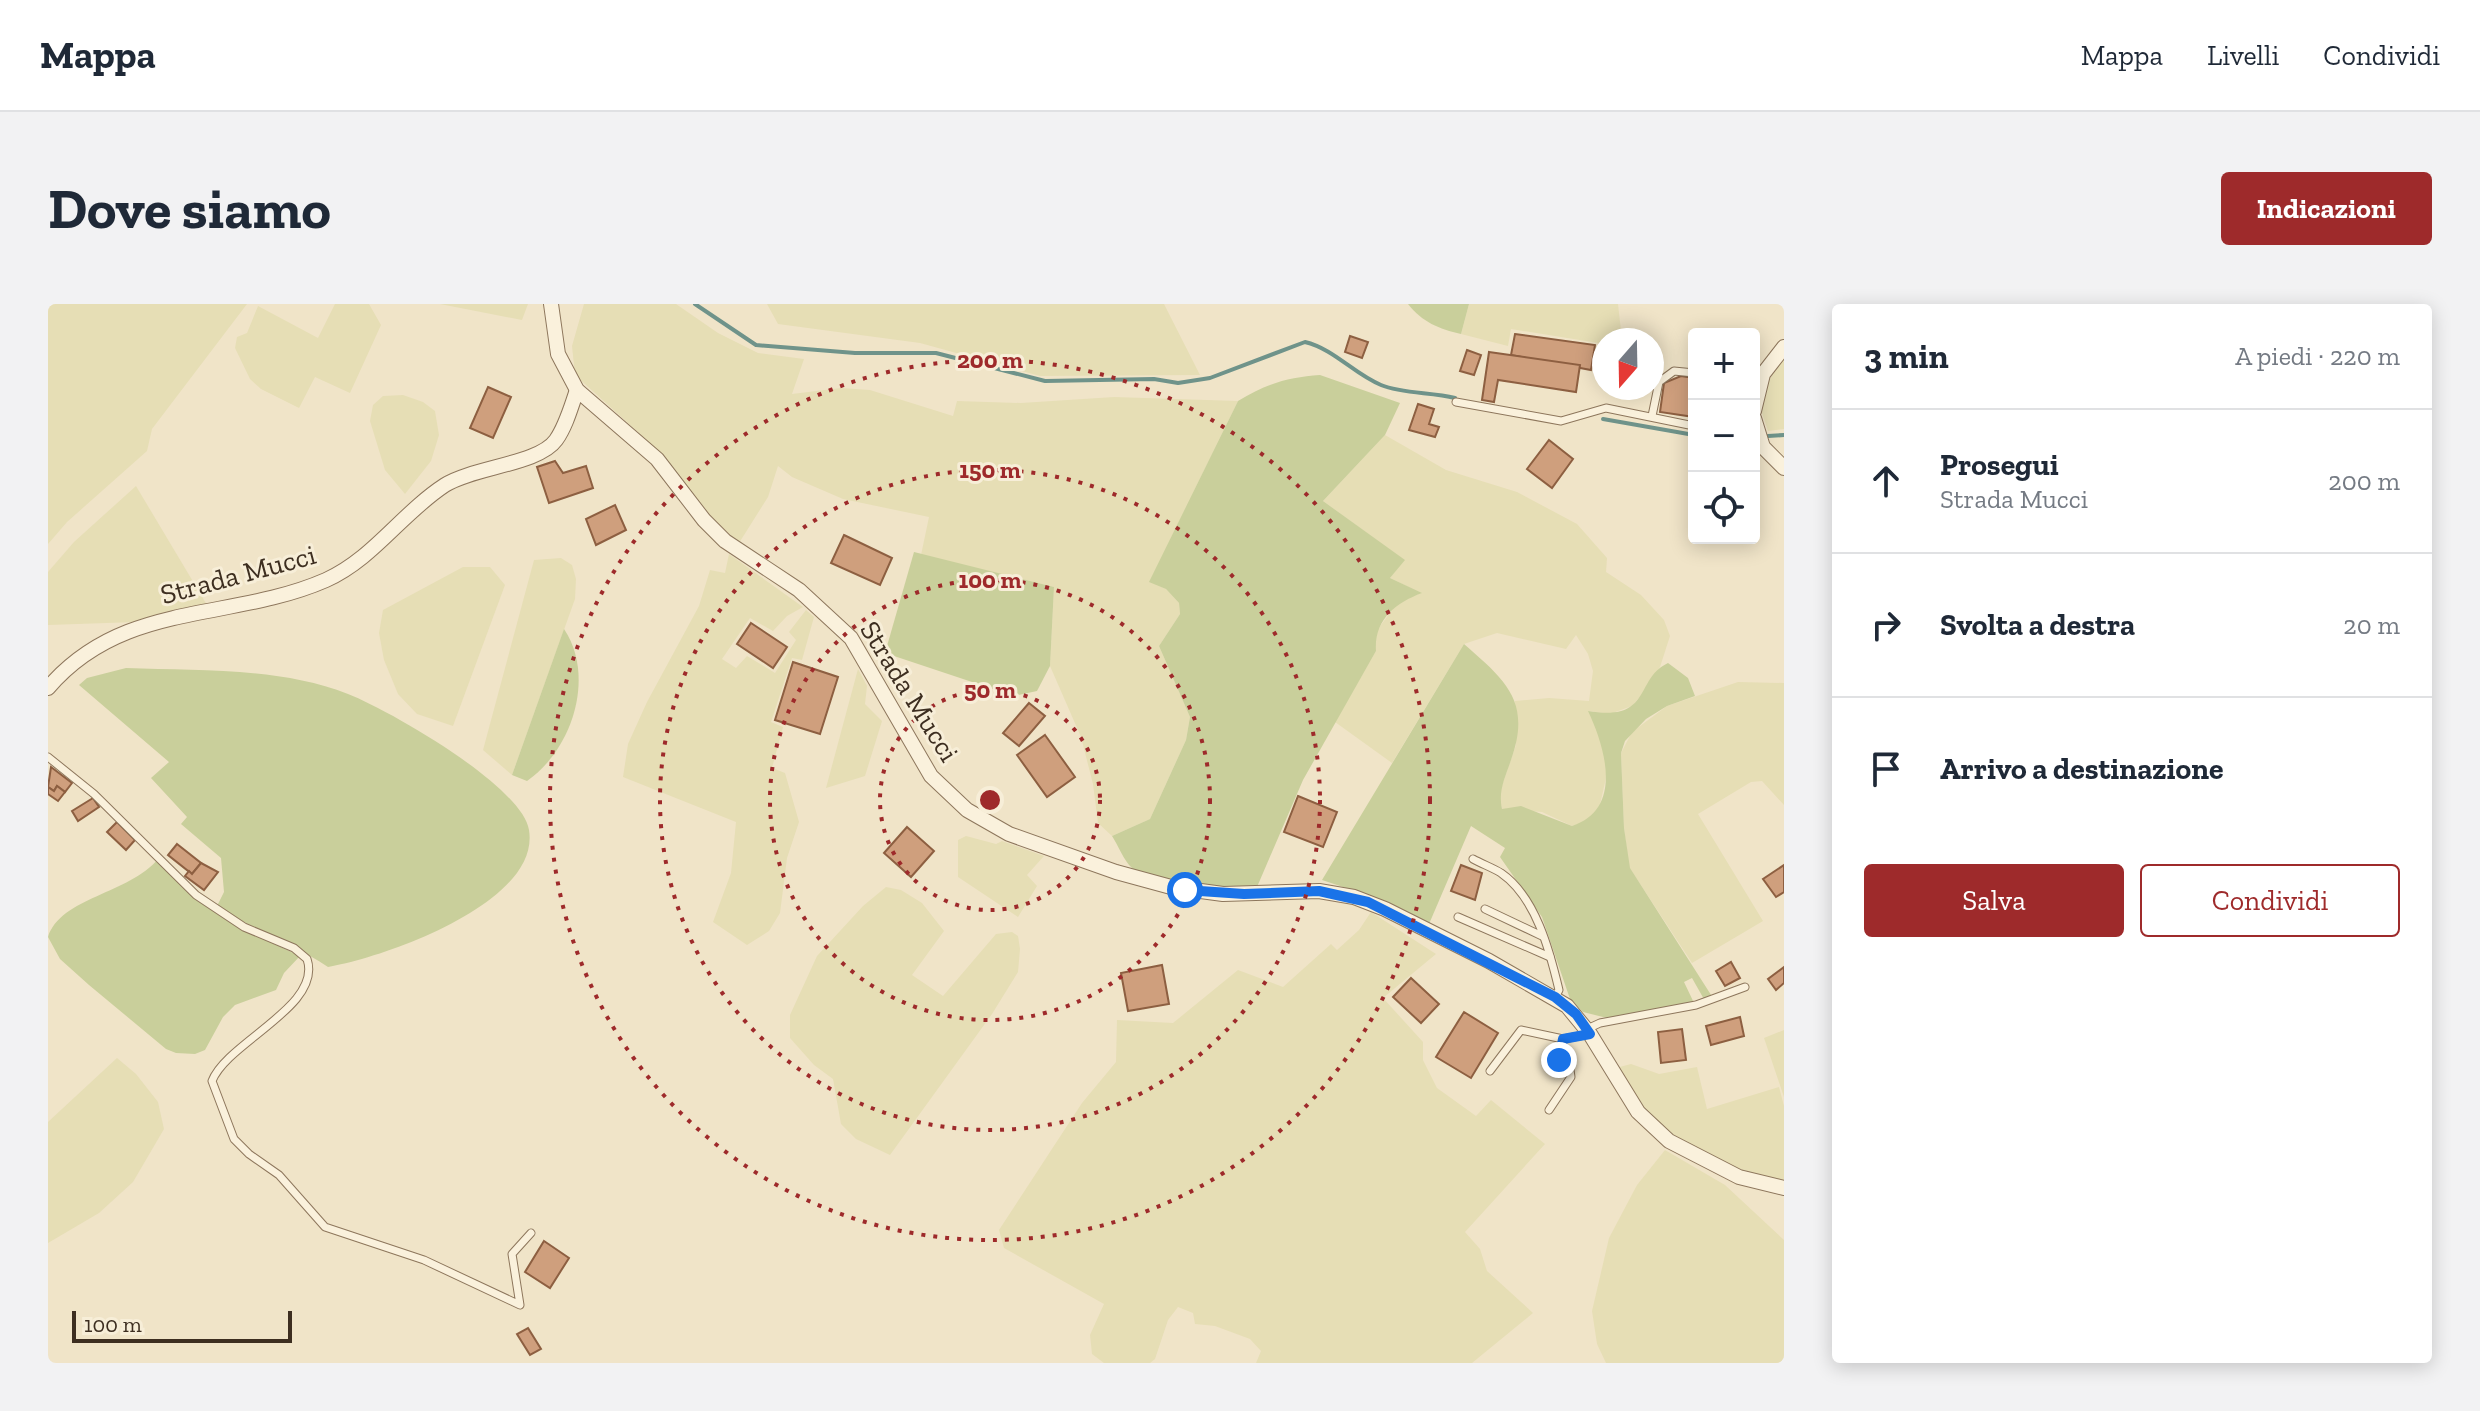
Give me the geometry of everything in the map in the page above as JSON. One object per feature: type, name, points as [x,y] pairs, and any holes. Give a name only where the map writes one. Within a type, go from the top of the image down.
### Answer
[{"type":"street","name":"Strada Mucci","points":[[551,304],[552,330],[565,372],[577,390],[657,459],[704,520],[725,541],[799,590],[851,638],[931,776],[954,800],[979,818],[1009,834],[1073,858],[1185,890],[1233,894],[1319,891],[1368,902],[1555,997],[1588,1031],[1638,1112],[1669,1141],[1739,1177],[1784,1188]]},
{"type":"street","points":[[1757,400],[1763,374],[1784,347]]},
{"type":"street","name":"Strada Mucci","points":[[48,688],[82,654],[124,632],[184,615],[264,599],[329,579],[363,557],[444,486],[474,471],[530,458],[546,450],[560,433],[577,390]]},
{"type":"street","points":[[1760,440],[1763,447],[1784,468]]},
{"type":"lane","points":[[1652,416],[1659,382],[1674,371],[1688,372]]},
{"type":"lane","points":[[1456,402],[1551,420],[1578,418],[1606,408],[1688,425]]},
{"type":"lane","points":[[48,757],[94,794],[196,895],[244,927],[294,948],[307,959],[309,975],[298,995],[222,1062],[212,1081],[227,1126],[241,1147],[279,1175],[325,1227],[424,1260],[520,1305],[512,1254],[531,1233]]},
{"type":"lane","points":[[1473,859],[1503,874],[1528,904],[1550,957],[1559,990],[1555,997]]},
{"type":"lane","points":[[1485,909],[1542,936]]},
{"type":"lane","points":[[1458,917],[1550,957]]},
{"type":"lane","points":[[1490,1071],[1521,1030],[1563,1039],[1588,1031],[1600,1023],[1696,1005],[1745,987]]},
{"type":"lane","points":[[1549,1110],[1571,1077],[1570,1070],[1557,1057],[1563,1039]]},
{"type":"shaded area","points":[[48,304],[247,304],[152,429],[147,451],[67,522],[48,544]]},
{"type":"shaded area","points":[[335,304],[369,304],[381,325],[350,393],[315,377],[299,408],[261,389],[250,379],[235,348],[237,337],[247,333],[258,306],[318,338]]},
{"type":"shaded area","points":[[440,304],[528,304],[522,320]]},
{"type":"shaded area","points":[[584,304],[676,304],[718,333],[758,353],[804,359],[792,394],[841,388],[870,390],[953,416],[957,401],[1021,403],[1114,397],[1238,401],[1150,581],[1166,589],[1179,603],[1180,614],[1159,646],[1190,717],[1186,740],[1150,819],[1112,836],[1098,823],[1093,784],[1081,737],[1050,666],[1054,587],[921,555],[929,517],[843,499],[792,477],[778,466],[768,497],[739,543],[711,517],[640,434],[575,375],[572,346]]},
{"type":"shaded area","points":[[767,304],[1164,304],[1200,375],[1040,376],[920,343],[778,324]]},
{"type":"shaded area","points":[[1469,304],[1618,304],[1621,328],[1592,328],[1592,342],[1511,329],[1508,346],[1461,334]]},
{"type":"shaded area","points":[[1784,353],[1784,429],[1768,431],[1762,413],[1763,392]]},
{"type":"shaded area","points":[[403,395],[423,402],[435,411],[439,435],[431,461],[405,494],[385,470],[370,421],[373,405],[383,396]]},
{"type":"shaded area","points":[[1385,435],[1446,470],[1517,492],[1577,524],[1607,558],[1606,572],[1641,595],[1664,620],[1670,636],[1660,667],[1646,690],[1632,706],[1610,714],[1589,711],[1603,744],[1608,769],[1599,809],[1588,821],[1572,826],[1542,812],[1502,809],[1499,794],[1516,745],[1515,701],[1549,698],[1589,701],[1593,671],[1588,654],[1576,635],[1566,649],[1497,633],[1464,644],[1392,763],[1335,722],[1376,651],[1375,633],[1398,602],[1421,593],[1390,578],[1404,560],[1323,501]]},
{"type":"shaded area","points":[[136,486],[207,605],[136,622],[48,625],[48,572],[74,542]]},
{"type":"shaded area","points":[[729,554],[803,607],[787,616],[773,631],[750,618],[722,659],[736,668],[747,656],[775,673],[796,640],[789,632],[806,610],[814,617],[802,660],[792,658],[771,722],[783,727],[772,768],[785,773],[799,822],[787,858],[780,913],[769,931],[747,945],[713,922],[731,873],[736,822],[623,777],[628,744],[647,702],[699,606],[710,570],[725,573]]},
{"type":"shaded area","points":[[561,558],[572,565],[576,579],[575,599],[512,775],[483,750],[534,560]]},
{"type":"shaded area","points":[[463,567],[490,567],[505,585],[453,726],[417,714],[398,694],[384,660],[379,633],[383,610]]},
{"type":"shaded area","points":[[858,669],[867,686],[865,704],[882,721],[865,776],[826,788]]},
{"type":"shaded area","points":[[1738,682],[1784,683],[1784,805],[1762,781],[1751,782],[1698,814],[1763,921],[1692,963],[1629,867],[1621,753],[1632,732],[1667,706]]},
{"type":"shaded area","points":[[966,836],[996,844],[1002,841],[1044,856],[1027,875],[1037,886],[1018,917],[958,877],[958,840]]},
{"type":"shaded area","points":[[886,887],[901,890],[922,903],[944,931],[912,975],[943,996],[996,934],[1012,932],[1018,936],[1020,949],[1018,972],[992,1014],[890,1155],[856,1139],[841,1124],[833,1079],[814,1065],[790,1038],[790,1015],[817,956],[863,906]]},
{"type":"shaded area","points":[[1371,912],[1436,954],[1383,998],[1423,1042],[1423,1060],[1437,1088],[1476,1116],[1491,1100],[1545,1144],[1465,1232],[1480,1249],[1487,1271],[1533,1313],[1472,1363],[1256,1363],[1261,1351],[1250,1339],[1215,1326],[1195,1324],[1193,1313],[1178,1307],[1168,1320],[1155,1359],[1150,1363],[1104,1363],[1092,1354],[1090,1335],[1104,1304],[1004,1248],[999,1230],[1082,1103],[1116,1062],[1117,1020],[1173,1023],[1238,970],[1283,987],[1331,944],[1337,950],[1359,930]]},
{"type":"shaded area","points":[[1784,1030],[1784,1097],[1764,1038]]},
{"type":"shaded area","points":[[117,1058],[136,1074],[158,1102],[164,1129],[133,1182],[99,1213],[48,1243],[48,1122]]},
{"type":"shaded area","points":[[1631,1064],[1659,1074],[1697,1067],[1707,1109],[1779,1087],[1784,1106],[1784,1181],[1732,1167],[1666,1132],[1642,1107],[1616,1068]]},
{"type":"shaded area","points":[[1665,1150],[1725,1185],[1784,1240],[1784,1363],[1606,1363],[1597,1344],[1592,1311],[1609,1238],[1637,1185]]},
{"type":"green space","points":[[1408,304],[1469,304],[1461,334],[1432,324]]},
{"type":"green space","points":[[1320,375],[1400,403],[1385,435],[1323,501],[1405,560],[1390,578],[1422,593],[1403,602],[1383,622],[1376,640],[1376,651],[1303,780],[1257,887],[1192,886],[1157,880],[1132,868],[1112,836],[1150,819],[1186,740],[1190,717],[1159,646],[1180,614],[1179,603],[1166,589],[1149,582],[1238,401],[1278,382]]},
{"type":"green space","points":[[914,552],[1054,587],[1050,666],[1037,691],[1014,696],[885,653]]},
{"type":"green space","points":[[564,629],[578,669],[574,711],[556,751],[543,768],[527,781],[512,775]]},
{"type":"green space","points":[[1464,644],[1502,681],[1516,707],[1517,740],[1502,790],[1502,809],[1521,806],[1572,826],[1588,818],[1599,806],[1604,792],[1604,759],[1588,711],[1609,713],[1633,705],[1657,670],[1668,663],[1688,678],[1695,696],[1667,706],[1646,719],[1625,741],[1621,753],[1624,828],[1630,868],[1713,998],[1705,1001],[1692,978],[1684,982],[1694,1003],[1611,1019],[1583,1012],[1570,999],[1542,917],[1500,857],[1505,848],[1471,826],[1429,924],[1373,897],[1322,880]]},
{"type":"green space","points":[[126,668],[267,675],[322,685],[348,694],[421,732],[504,792],[521,812],[529,830],[526,856],[510,881],[485,903],[454,922],[384,952],[328,967],[217,906],[224,892],[221,858],[181,824],[187,817],[151,778],[169,762],[79,685],[87,678]]},
{"type":"green space","points":[[158,859],[201,903],[240,928],[300,956],[284,973],[276,990],[235,1005],[223,1017],[205,1050],[195,1054],[166,1049],[60,959],[48,937],[55,924],[67,913],[130,880]]},
{"type":"building","points":[[1515,334],[1592,345],[1591,370],[1511,355]]},
{"type":"building","points":[[1350,336],[1368,342],[1362,358],[1345,352]]},
{"type":"building","points":[[1467,350],[1481,355],[1474,375],[1460,371]]},
{"type":"building","points":[[1489,352],[1580,365],[1576,392],[1498,380],[1494,402],[1482,400]]},
{"type":"building","points":[[1681,376],[1688,377],[1688,416],[1660,412],[1664,383]]},
{"type":"building","points":[[488,387],[511,397],[493,438],[470,428]]},
{"type":"building","points":[[1418,404],[1434,409],[1429,424],[1439,427],[1435,437],[1409,430]]},
{"type":"building","points":[[1549,440],[1573,459],[1552,488],[1527,469]]},
{"type":"building","points":[[555,461],[563,473],[586,466],[593,488],[549,503],[537,467]]},
{"type":"building","points":[[615,505],[626,530],[596,545],[586,519]]},
{"type":"building","points":[[844,535],[892,558],[880,585],[831,563]]},
{"type":"building","points":[[751,623],[787,647],[773,668],[737,644]]},
{"type":"building","points":[[793,662],[838,677],[820,734],[775,720]]},
{"type":"building","points":[[1029,703],[1045,716],[1019,746],[1003,733]]},
{"type":"building","points":[[1045,735],[1075,777],[1047,797],[1017,755]]},
{"type":"building","points":[[51,767],[72,783],[65,792],[57,786],[54,791],[48,787]]},
{"type":"building","points":[[57,786],[65,792],[58,801],[48,794],[48,787],[54,791]]},
{"type":"building","points":[[1298,796],[1337,812],[1323,847],[1284,832]]},
{"type":"building","points":[[93,798],[99,807],[78,821],[72,811]]},
{"type":"building","points":[[117,822],[135,840],[126,850],[107,832]]},
{"type":"building","points":[[907,827],[934,851],[911,877],[884,853]]},
{"type":"building","points":[[177,844],[201,863],[192,874],[168,855]]},
{"type":"building","points":[[201,863],[218,872],[204,890],[185,876],[189,871],[192,874]]},
{"type":"building","points":[[1461,865],[1482,873],[1475,900],[1451,891]]},
{"type":"building","points":[[1784,865],[1784,892],[1776,897],[1763,879]]},
{"type":"building","points":[[1731,962],[1740,978],[1725,986],[1716,971]]},
{"type":"building","points":[[1162,965],[1169,1004],[1128,1011],[1121,973]]},
{"type":"building","points":[[1784,967],[1784,983],[1776,990],[1768,979]]},
{"type":"building","points":[[1411,978],[1439,1004],[1421,1023],[1393,997]]},
{"type":"building","points":[[1464,1012],[1498,1033],[1471,1078],[1436,1057]]},
{"type":"building","points":[[1740,1017],[1744,1036],[1711,1045],[1706,1026]]},
{"type":"building","points":[[1682,1029],[1686,1060],[1661,1063],[1658,1032]]},
{"type":"building","points":[[544,1241],[569,1258],[550,1288],[525,1272]]},
{"type":"building","points":[[528,1328],[541,1349],[530,1355],[517,1334]]},
{"type":"waterway","points":[[695,304],[756,345],[855,353],[936,353],[1045,381],[1154,379],[1178,383],[1210,378],[1305,342],[1325,350],[1381,385],[1455,398]]},
{"type":"waterway","points":[[1603,419],[1688,434]]},
{"type":"waterway","points":[[1768,436],[1784,435]]},
{"type":"route","points":[[1185,890],[1223,894],[1319,891],[1354,897],[1385,909],[1489,961],[1567,1006],[1590,1034],[1563,1039],[1557,1053],[1559,1060]]}]
